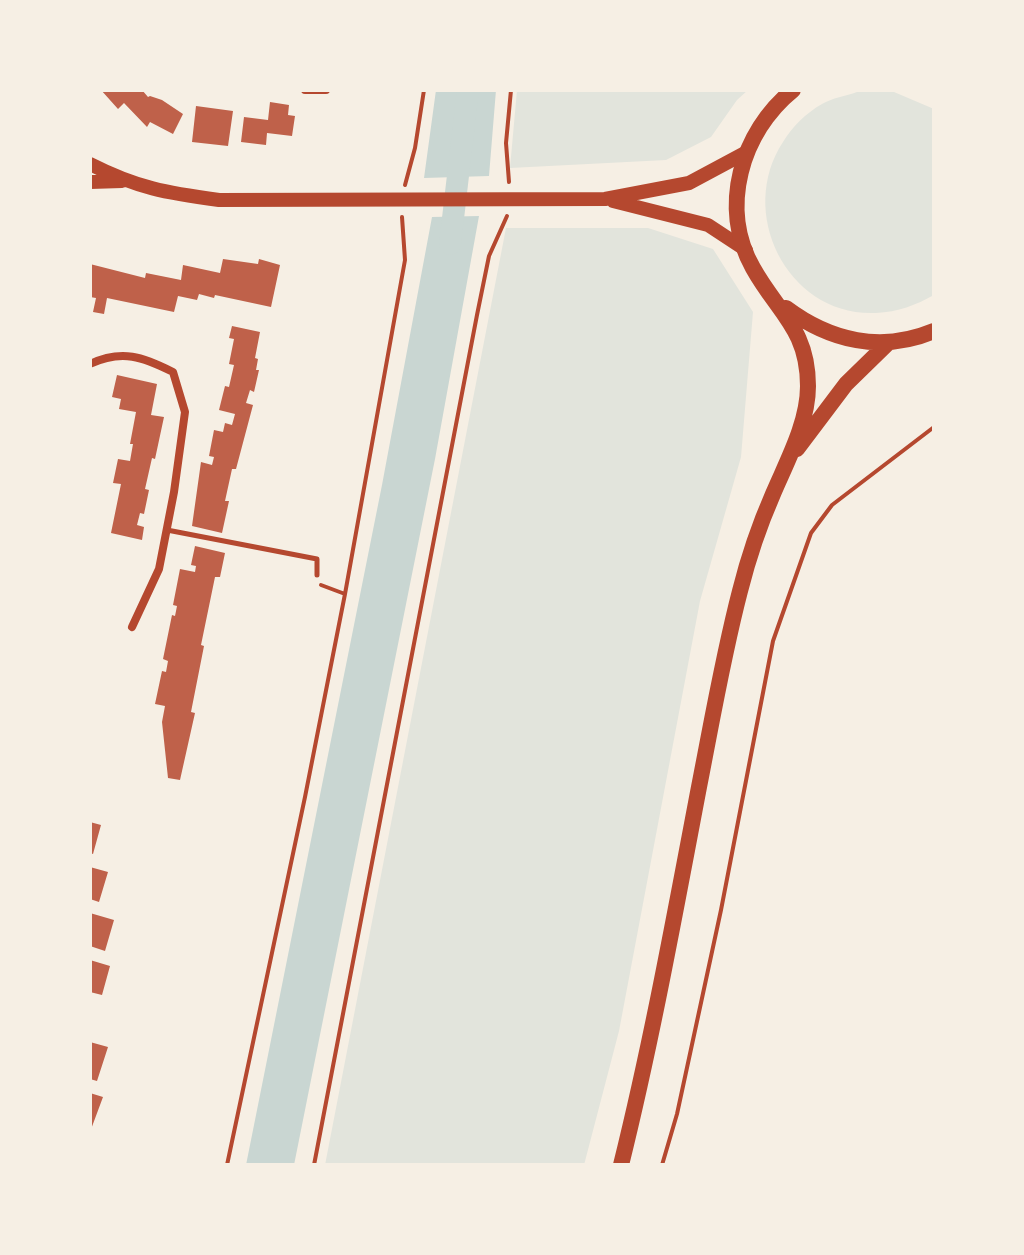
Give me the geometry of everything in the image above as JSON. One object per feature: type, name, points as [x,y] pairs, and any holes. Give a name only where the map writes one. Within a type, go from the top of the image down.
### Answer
[{"type":"main road","points":[[621,1165],[657,1005],[726,649],[753,547],[789,460],[805,410],[807,361],[800,337],[753,268],[737,211],[738,181],[745,153],[762,122],[777,103],[793,90]]},
{"type":"main road","points":[[90,164],[123,181],[160,192],[219,200],[605,199],[689,183],[745,153]]},
{"type":"main road","points":[[90,182],[123,181]]},
{"type":"main road","points":[[605,199],[708,225],[746,250]]},
{"type":"main road","points":[[778,302],[807,324],[828,334],[860,342],[888,343],[917,338],[934,331]]},
{"type":"main road","points":[[789,460],[846,384],[888,343]]},
{"type":"street","points":[[305,90],[326,90]]},
{"type":"street","points":[[90,364],[105,357],[142,357],[173,372],[185,412],[159,569],[132,627]]},
{"type":"lane","points":[[167,530],[317,559],[317,575]]},
{"type":"path","points":[[227,1165],[345,594],[405,260],[405,198],[424,90]]},
{"type":"path","points":[[314,1165],[489,256],[510,199],[506,176],[511,90]]},
{"type":"path","points":[[662,1165],[677,1114],[721,910],[773,641],[811,533],[832,505],[934,427]]},
{"type":"path","points":[[317,575],[321,586],[345,594]]},
{"type":"shaded area","points":[[436,90],[496,90],[489,176],[424,178]]},
{"type":"shaded area","points":[[517,90],[748,90],[737,100],[711,137],[666,160],[510,168]]},
{"type":"shaded area","points":[[857,92],[894,92],[934,109],[934,295],[906,307],[876,313],[845,310],[818,298],[796,279],[779,256],[769,228],[765,199],[770,170],[787,136],[816,108]]},
{"type":"shaded area","points":[[479,216],[435,459],[294,1165],[246,1165],[382,485],[432,217]]},
{"type":"shaded area","points":[[506,228],[648,228],[713,249],[753,312],[741,457],[700,601],[619,1031],[584,1165],[325,1165]]},
{"type":"building","points":[[101,90],[142,90],[148,97],[162,100],[183,114],[173,134],[150,122],[147,127],[124,103],[118,109]]},
{"type":"building","points":[[270,102],[289,105],[288,115],[295,116],[292,136],[267,133],[266,145],[241,142],[244,117],[268,120]]},
{"type":"building","points":[[196,106],[233,111],[228,146],[192,142]]},
{"type":"building","points":[[223,259],[258,264],[259,259],[280,265],[271,307],[199,294],[197,300],[178,296],[174,312],[107,298],[104,314],[93,312],[96,298],[90,297],[90,264],[145,278],[146,273],[181,280],[183,265],[220,273]]},
{"type":"building","points":[[232,326],[260,332],[255,358],[258,359],[256,370],[259,370],[254,392],[250,390],[246,403],[253,405],[236,469],[232,469],[222,533],[192,526],[201,462],[212,465],[214,457],[209,456],[214,430],[223,432],[225,423],[232,425],[235,414],[219,410],[234,365],[229,364],[234,339],[229,338]]},
{"type":"building","points":[[117,375],[157,384],[151,415],[164,417],[145,489],[149,490],[144,514],[140,513],[137,525],[144,527],[142,540],[111,533],[121,484],[113,483],[118,459],[130,461],[136,412],[119,409],[121,399],[112,397]]},
{"type":"building","points":[[195,546],[225,553],[220,577],[215,577],[201,645],[204,646],[191,712],[195,713],[180,780],[168,778],[162,722],[165,706],[155,704],[162,671],[166,672],[168,661],[163,659],[172,615],[175,616],[177,606],[173,605],[180,569],[195,572],[196,566],[191,565]]},
{"type":"building","points":[[90,822],[101,825],[93,854],[90,853]]},
{"type":"building","points":[[90,867],[108,872],[99,902],[90,899]]},
{"type":"building","points":[[90,913],[114,920],[105,951],[90,946]]},
{"type":"building","points":[[90,960],[110,966],[102,995],[90,992]]},
{"type":"building","points":[[90,1042],[108,1047],[97,1081],[90,1079]]},
{"type":"building","points":[[90,1093],[103,1097],[90,1132]]},
{"type":"waterway","points":[[450,244],[468,90]]}]
